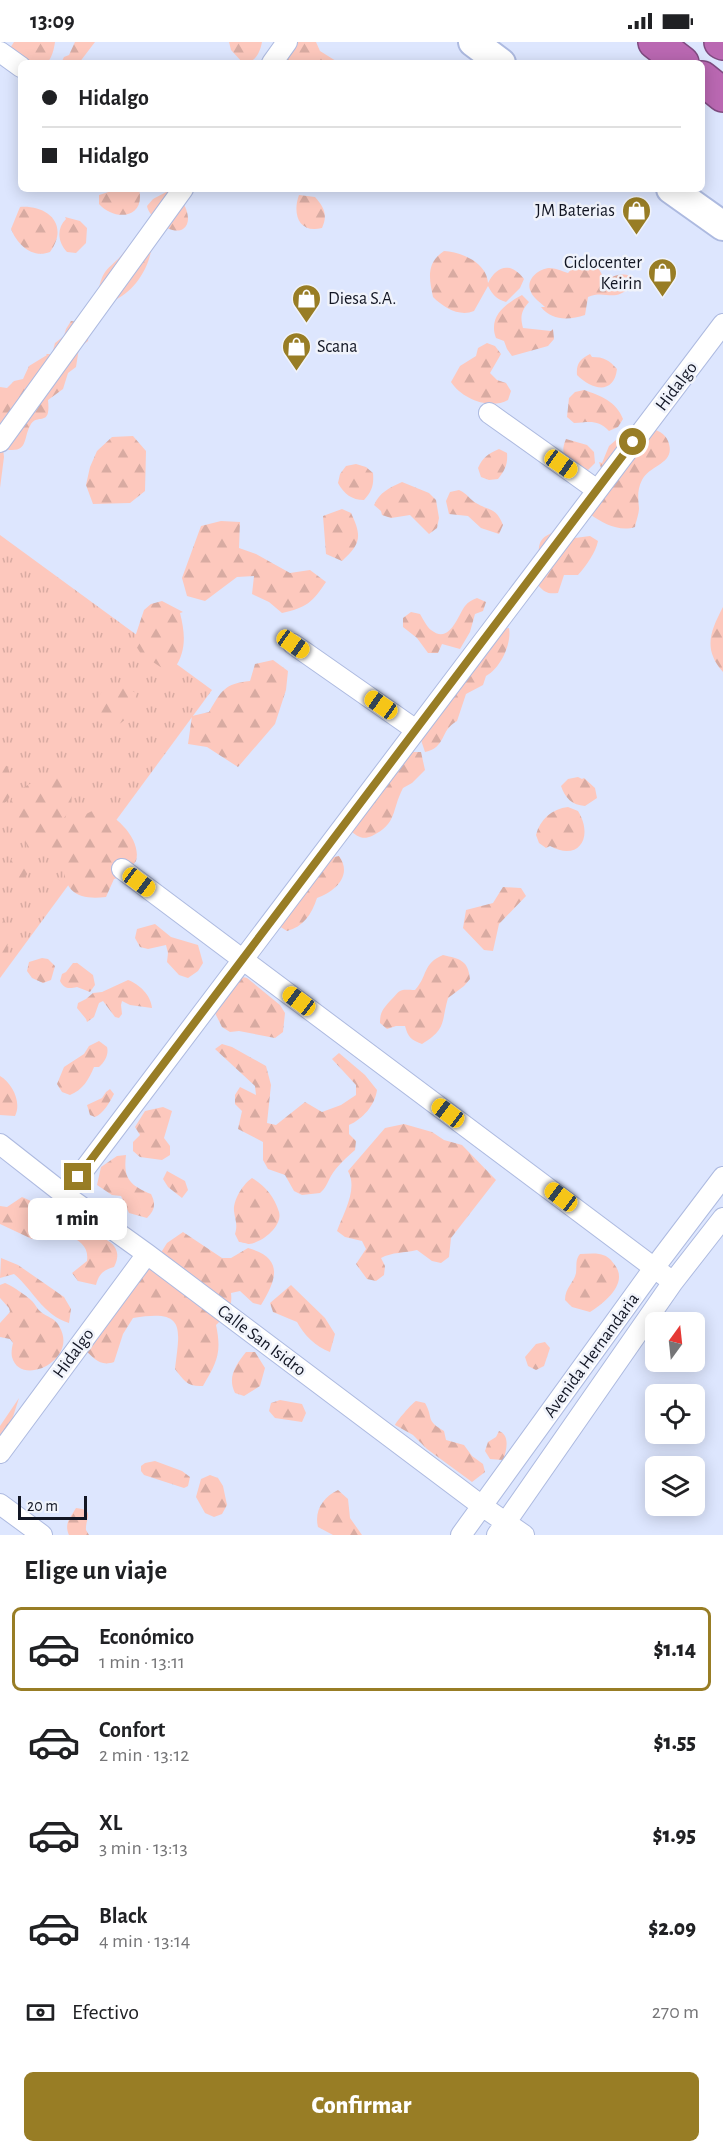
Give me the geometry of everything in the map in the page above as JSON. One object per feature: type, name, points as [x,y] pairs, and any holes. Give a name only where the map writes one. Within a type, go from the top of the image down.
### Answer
[{"type":"highway","points":[[655,42],[678,60]]},
{"type":"highway","points":[[705,80],[723,95]]},
{"type":"street","points":[[275,60],[287,42]]},
{"type":"street","points":[[473,42],[497,60]]},
{"type":"street","points":[[0,52],[18,65]]},
{"type":"street","points":[[3,431],[181,192]]},
{"type":"street","points":[[675,192],[723,226]]},
{"type":"street","name":"Hidalgo","points":[[65,1195],[723,324]]},
{"type":"street","points":[[489,413],[597,490]]},
{"type":"street","points":[[293,644],[416,730]]},
{"type":"street","points":[[122,869],[673,1282]]},
{"type":"street","name":"Calle San Isidro","points":[[0,1144],[482,1506],[502,1529],[524,1535]]},
{"type":"street","name":"Avenida Hernandaria","points":[[461,1535],[654,1268],[723,1177]]},
{"type":"street","name":"Avenida Hernandaria","points":[[502,1529],[673,1282],[723,1218]]},
{"type":"street","name":"Hidalgo","points":[[0,1453],[147,1254]]},
{"type":"street","points":[[0,1504],[42,1535]]},
{"type":"green space","points":[[14,42],[55,42],[49,60],[18,62],[5,56]]},
{"type":"green space","points":[[75,42],[95,42],[81,60],[62,60],[69,55]]},
{"type":"green space","points":[[229,42],[262,42],[260,50],[252,60],[240,60],[231,50]]},
{"type":"green space","points":[[289,42],[316,42],[320,51],[334,60],[287,60]]},
{"type":"green space","points":[[108,192],[139,192],[140,199],[134,211],[121,215],[106,210],[99,204],[99,195]]},
{"type":"green space","points":[[166,192],[174,192],[186,208],[187,225],[178,231],[162,225],[152,216],[147,206],[153,199]]},
{"type":"green space","points":[[299,195],[315,197],[321,204],[325,215],[322,228],[308,228],[299,221],[296,209]]},
{"type":"green space","points":[[20,207],[39,209],[53,218],[58,233],[50,252],[43,254],[31,252],[17,240],[11,229]]},
{"type":"green space","points":[[65,217],[80,221],[87,228],[86,243],[76,253],[67,252],[60,240],[60,231]]},
{"type":"green space","points":[[139,235],[152,239],[152,248],[146,267],[128,291],[112,301],[104,296],[99,288],[102,277]]},
{"type":"green space","points":[[444,251],[466,256],[478,264],[487,276],[488,283],[496,272],[504,268],[514,270],[524,279],[520,288],[506,302],[495,296],[488,286],[474,311],[463,313],[452,310],[433,297],[430,283],[430,271],[434,261]]},
{"type":"green space","points":[[581,258],[596,266],[605,281],[617,275],[627,275],[631,276],[632,286],[619,294],[600,294],[588,297],[585,315],[561,318],[545,312],[541,307],[545,307],[535,298],[530,288],[533,276],[549,268],[568,273]]},
{"type":"green space","points":[[522,295],[529,302],[522,314],[523,328],[551,331],[553,329],[554,339],[548,346],[512,356],[504,341],[496,338],[494,324],[504,307]]},
{"type":"green space","points":[[71,321],[78,322],[89,330],[88,341],[79,348],[76,367],[68,373],[63,389],[48,400],[46,417],[31,424],[21,447],[12,450],[3,449],[0,488],[0,387],[7,388],[14,381],[23,379],[29,366],[46,354],[52,354],[55,343],[64,336]]},
{"type":"green space","points":[[487,343],[495,346],[501,354],[490,373],[497,380],[506,383],[511,391],[508,400],[501,403],[485,403],[469,398],[451,382],[460,366],[476,356],[478,348]]},
{"type":"green space","points":[[590,354],[592,357],[606,360],[617,369],[612,383],[595,387],[577,375],[579,362]]},
{"type":"green space","points":[[584,390],[612,403],[623,419],[618,427],[609,431],[597,423],[574,423],[567,417],[569,398],[575,392]]},
{"type":"green space","points":[[650,428],[667,438],[669,455],[642,480],[635,527],[618,528],[606,524],[590,514],[602,471],[599,462],[602,463],[609,446],[616,440]]},
{"type":"green space","points":[[133,436],[146,451],[145,491],[130,503],[93,504],[86,485],[97,451],[112,437]]},
{"type":"green space","points":[[566,439],[587,445],[594,452],[595,463],[588,470],[572,463],[565,456],[563,451]]},
{"type":"green space","points":[[499,449],[507,453],[502,473],[498,479],[489,480],[481,477],[478,468],[482,461]]},
{"type":"green space","points":[[356,464],[366,467],[373,473],[372,488],[364,500],[349,496],[338,483],[340,474],[346,466]]},
{"type":"green space","points":[[402,482],[429,493],[436,500],[439,518],[437,528],[429,534],[410,515],[391,518],[382,515],[374,505],[385,491]]},
{"type":"green space","points":[[459,490],[498,515],[503,525],[499,534],[481,528],[468,516],[449,514],[446,501],[450,492]]},
{"type":"green space","points":[[342,509],[351,513],[357,528],[358,539],[353,550],[342,561],[326,554],[323,516]]},
{"type":"green space","points":[[221,521],[240,522],[239,548],[256,554],[290,573],[310,570],[326,582],[308,603],[282,613],[269,602],[252,594],[254,576],[237,577],[205,601],[187,596],[182,578],[201,526]]},
{"type":"green space","points":[[557,531],[575,538],[590,536],[598,541],[590,559],[578,575],[564,575],[558,593],[552,593],[538,585],[539,549],[543,538]]},
{"type":"green space","points":[[0,535],[212,690],[0,978]]},
{"type":"green space","points":[[477,598],[486,602],[483,611],[475,614],[470,632],[460,649],[442,644],[438,653],[428,653],[417,638],[403,627],[403,618],[411,612],[420,614],[431,630],[443,634],[452,627],[466,605]]},
{"type":"green space","points":[[162,601],[183,612],[180,613],[184,635],[183,649],[178,662],[174,669],[165,670],[141,654],[136,646],[135,637],[144,610],[151,604]]},
{"type":"green space","points":[[723,607],[723,672],[713,656],[711,640]]},
{"type":"green space","points":[[509,628],[507,648],[496,668],[486,676],[483,685],[466,694],[457,721],[451,725],[437,746],[425,752],[419,734],[499,629]]},
{"type":"green space","points":[[273,660],[288,671],[286,690],[275,724],[238,767],[207,747],[188,744],[192,716],[209,712],[221,693],[229,686],[250,681],[255,664]]},
{"type":"green space","points":[[115,683],[136,693],[129,715],[122,723],[110,728],[102,724],[93,712],[103,691]]},
{"type":"green space","points":[[411,752],[421,752],[425,770],[412,783],[403,788],[393,816],[386,826],[369,837],[363,838],[355,834],[350,830]]},
{"type":"green space","points":[[0,764],[7,766],[12,788],[9,798],[1,805]]},
{"type":"green space","points":[[41,778],[61,778],[69,782],[72,791],[71,810],[61,821],[75,819],[97,809],[112,816],[131,837],[137,853],[136,861],[123,877],[114,879],[106,897],[81,896],[70,889],[64,865],[57,858],[56,850],[35,853],[28,849],[25,840],[29,827],[8,809],[15,792]]},
{"type":"green space","points":[[584,778],[595,788],[597,798],[585,806],[570,800],[561,786],[568,779]]},
{"type":"green space","points":[[568,807],[578,811],[583,821],[584,838],[581,844],[569,851],[550,846],[546,848],[539,843],[536,835],[540,824],[552,813]]},
{"type":"green space","points":[[19,852],[27,856],[30,863],[28,873],[23,880],[14,879],[9,872],[10,862]]},
{"type":"green space","points":[[339,856],[344,870],[336,887],[317,898],[310,914],[298,926],[287,931],[279,926],[329,858]]},
{"type":"green space","points":[[503,887],[521,888],[526,896],[499,924],[493,951],[484,950],[463,928],[466,910],[493,903]]},
{"type":"green space","points":[[0,919],[9,925],[6,964],[0,967]]},
{"type":"green space","points":[[155,924],[171,937],[198,945],[203,963],[198,971],[188,978],[179,975],[167,962],[166,945],[148,949],[140,947],[135,938],[137,929]]},
{"type":"green space","points":[[443,955],[462,961],[470,979],[448,998],[442,1024],[436,1034],[422,1044],[410,1038],[405,1026],[387,1029],[380,1023],[381,1013],[385,1006],[400,991],[415,990],[428,966]]},
{"type":"green space","points":[[42,958],[48,959],[55,966],[51,980],[43,983],[32,978],[27,971],[29,962]]},
{"type":"green space","points":[[76,962],[93,975],[95,985],[90,992],[77,987],[67,988],[60,981],[62,974]]},
{"type":"green space","points":[[238,976],[247,978],[280,1005],[285,1013],[283,1032],[275,1038],[239,1031],[230,1032],[222,1027],[214,1011]]},
{"type":"green space","points":[[128,980],[144,991],[152,1008],[130,1005],[122,1001],[122,1014],[119,1018],[115,1017],[103,1001],[99,1003],[94,1017],[87,1022],[77,1008],[78,1003],[93,993],[102,992]]},
{"type":"green space","points":[[99,1041],[107,1047],[107,1055],[103,1063],[99,1067],[94,1067],[88,1080],[79,1090],[70,1095],[62,1092],[57,1084],[64,1067],[84,1054],[89,1046]]},
{"type":"green space","points":[[222,1044],[266,1066],[271,1085],[267,1123],[276,1125],[305,1102],[322,1112],[341,1105],[356,1095],[356,1085],[332,1059],[339,1053],[365,1075],[377,1090],[368,1111],[349,1125],[349,1134],[356,1141],[355,1150],[336,1169],[320,1193],[302,1195],[294,1191],[285,1175],[268,1169],[263,1160],[263,1142],[238,1129],[242,1111],[235,1104],[235,1095],[240,1087],[256,1095],[255,1086],[215,1049]]},
{"type":"green space","points":[[0,1076],[15,1093],[17,1111],[15,1116],[0,1115]]},
{"type":"green space","points":[[110,1089],[114,1094],[106,1107],[95,1117],[90,1115],[87,1105],[102,1098]]},
{"type":"green space","points":[[163,1107],[172,1111],[164,1138],[170,1146],[170,1155],[162,1160],[140,1157],[133,1151],[133,1142],[140,1135],[135,1127],[145,1111]]},
{"type":"green space","points":[[404,1124],[432,1132],[444,1140],[462,1145],[496,1180],[451,1238],[449,1257],[441,1263],[432,1261],[417,1250],[385,1256],[381,1258],[385,1266],[384,1275],[376,1281],[367,1279],[356,1264],[366,1249],[362,1241],[345,1237],[337,1231],[351,1193],[351,1178],[348,1171],[385,1128]]},
{"type":"green space","points":[[126,1155],[127,1176],[133,1184],[151,1194],[153,1198],[154,1207],[147,1218],[129,1213],[121,1196],[112,1195],[97,1185],[101,1167],[117,1156]]},
{"type":"green space","points":[[167,1171],[185,1181],[188,1190],[182,1198],[168,1187],[163,1179]]},
{"type":"green space","points":[[252,1178],[272,1196],[279,1217],[278,1223],[270,1233],[260,1241],[249,1244],[239,1242],[235,1234],[234,1207],[239,1193]]},
{"type":"green space","points":[[22,1197],[42,1206],[43,1210],[41,1228],[32,1239],[0,1224],[0,1206],[7,1207]]},
{"type":"green space","points":[[75,1222],[84,1233],[111,1242],[117,1252],[114,1267],[102,1273],[96,1285],[78,1281],[72,1273],[87,1261],[85,1248],[68,1234],[67,1225]]},
{"type":"green space","points":[[183,1232],[222,1258],[231,1258],[248,1248],[260,1252],[267,1257],[274,1270],[271,1287],[261,1305],[253,1303],[240,1291],[231,1293],[228,1311],[216,1325],[217,1357],[203,1386],[187,1382],[175,1369],[178,1332],[176,1324],[163,1316],[133,1318],[123,1334],[114,1362],[101,1362],[84,1349],[126,1279],[152,1267],[167,1243]]},
{"type":"green space","points":[[580,1254],[606,1256],[618,1271],[619,1278],[613,1292],[590,1312],[572,1307],[565,1300],[566,1292],[576,1273]]},
{"type":"green space","points":[[1,1258],[18,1265],[64,1297],[71,1309],[69,1323],[45,1308],[14,1274],[0,1278]]},
{"type":"green space","points":[[5,1283],[27,1296],[43,1314],[53,1319],[59,1326],[63,1338],[62,1350],[46,1366],[36,1370],[26,1370],[17,1366],[12,1357],[13,1343],[10,1339],[0,1337],[0,1323],[10,1312],[0,1298],[0,1285]]},
{"type":"green space","points":[[291,1285],[325,1318],[335,1334],[330,1352],[311,1340],[297,1322],[273,1312],[270,1303]]},
{"type":"green space","points":[[545,1342],[550,1348],[544,1366],[536,1370],[528,1366],[525,1357],[536,1344]]},
{"type":"green space","points":[[246,1352],[255,1352],[265,1368],[260,1386],[244,1396],[235,1393],[232,1376]]},
{"type":"green space","points":[[19,1398],[5,1442],[0,1449],[0,1426]]},
{"type":"green space","points":[[280,1400],[302,1404],[306,1413],[302,1422],[275,1418],[269,1411],[271,1403]]},
{"type":"green space","points":[[416,1401],[425,1403],[432,1422],[444,1431],[446,1440],[464,1445],[472,1456],[483,1464],[485,1472],[472,1482],[427,1449],[413,1435],[395,1425]]},
{"type":"green space","points":[[499,1431],[506,1439],[503,1460],[490,1459],[485,1451],[488,1442],[496,1437]]},
{"type":"green space","points":[[155,1461],[182,1471],[190,1477],[188,1486],[184,1488],[144,1475],[141,1466]]},
{"type":"green space","points":[[210,1475],[218,1478],[223,1486],[227,1505],[222,1514],[214,1517],[205,1513],[196,1497],[201,1479]]},
{"type":"green space","points":[[338,1490],[348,1499],[350,1518],[362,1535],[333,1535],[318,1527],[317,1515],[321,1505],[328,1496]]},
{"type":"green space","points":[[76,1508],[88,1513],[86,1530],[89,1535],[69,1535],[67,1524]]},
{"type":"place","name":"JM Baterias","points":[[636,236]]},
{"type":"place","name":"Ciclocenter Keirin","points":[[663,298]]},
{"type":"place","name":"Diesa S.A.","points":[[307,324]]},
{"type":"place","name":"Scana","points":[[296,372]]},
{"type":"route","points":[[78,1177],[633,442]]}]
